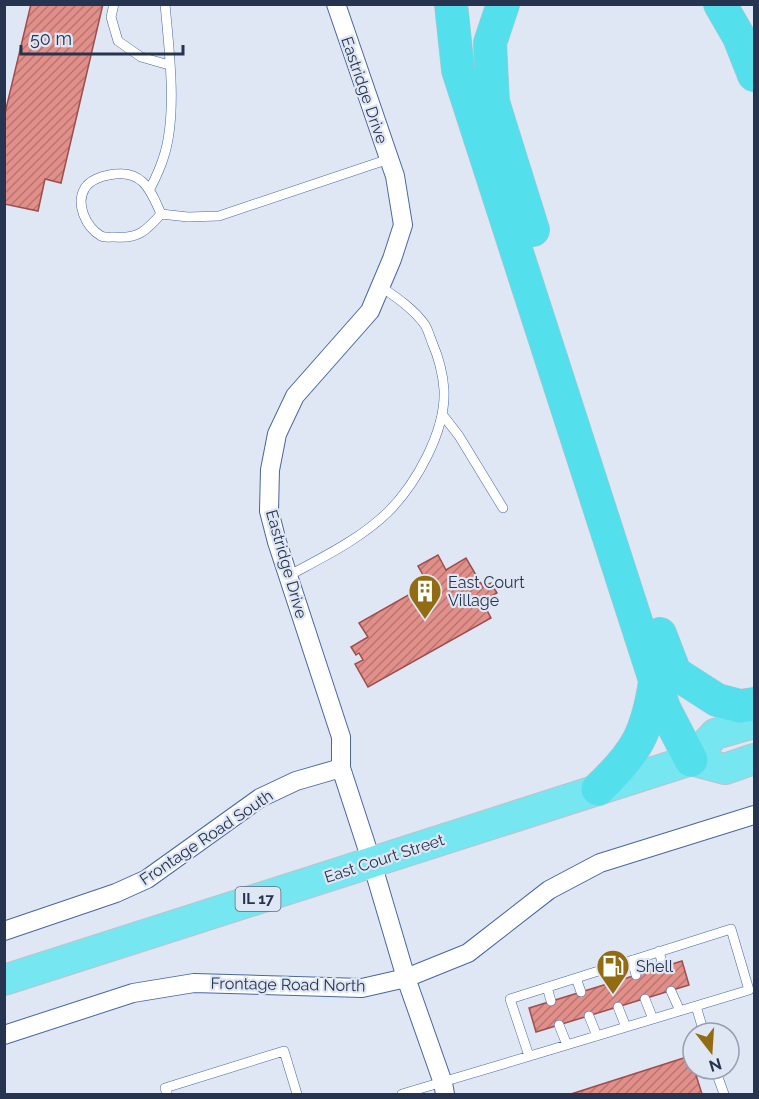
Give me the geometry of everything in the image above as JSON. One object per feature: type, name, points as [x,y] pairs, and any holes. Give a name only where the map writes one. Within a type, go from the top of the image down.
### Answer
[{"type":"highway","points":[[451,4],[458,70],[665,677],[652,703],[640,740],[624,765],[598,789]]},
{"type":"highway","points":[[503,4],[490,43],[494,102],[661,638],[665,677],[664,708],[691,760],[725,769],[754,759]]},
{"type":"highway","points":[[720,4],[739,37],[754,75]]},
{"type":"highway","points":[[665,677],[717,700],[740,706],[754,704]]},
{"type":"highway","name":"East Court Street","points":[[4,980],[691,760],[715,734],[754,723]]},
{"type":"street","name":"Eastridge Drive","points":[[336,4],[395,176],[403,225],[392,259],[370,311],[295,396],[277,434],[270,470],[269,511],[341,736],[341,768],[406,978],[444,1089]]},
{"type":"street","name":"Frontage Road South","points":[[4,932],[116,893],[147,879],[260,798],[296,781],[341,768]]},
{"type":"street","name":"Frontage Road North","points":[[4,1035],[134,993],[194,983],[362,988],[406,978],[468,953],[549,890],[600,863],[754,815]]},
{"type":"lane","points":[[114,4],[111,17],[117,41],[141,57],[169,65]]},
{"type":"lane","points":[[150,189],[164,158],[171,121],[165,4]]},
{"type":"lane","points":[[160,214],[188,217],[219,216],[389,159]]},
{"type":"lane","points":[[121,172],[137,177],[150,189],[160,214],[147,231],[127,238],[102,236],[89,224],[80,206],[85,188],[100,177],[121,172]]},
{"type":"lane","points":[[288,576],[351,542],[388,512],[416,479],[429,452],[442,414],[444,390],[437,354],[425,325],[398,299],[380,286]]},
{"type":"lane","points":[[442,414],[459,436],[503,508]]},
{"type":"lane","points":[[402,1095],[444,1089],[529,1056],[753,990],[731,929],[510,999],[529,1056]]},
{"type":"lane","points":[[659,951],[663,967]]},
{"type":"lane","points":[[632,960],[636,975]]},
{"type":"lane","points":[[605,969],[610,983]]},
{"type":"lane","points":[[576,978],[581,992]]},
{"type":"lane","points":[[547,987],[551,1001]]},
{"type":"lane","points":[[671,991],[680,1011]]},
{"type":"lane","points":[[645,999],[652,1019]]},
{"type":"lane","points":[[696,1006],[700,1021]]},
{"type":"lane","points":[[618,1007],[626,1027]]},
{"type":"lane","points":[[589,1016],[597,1036]]},
{"type":"lane","points":[[559,1025],[567,1045]]},
{"type":"lane","points":[[167,1095],[165,1088],[284,1051],[297,1095]]},
{"type":"building","points":[[31,4],[103,4],[61,183],[45,179],[38,211],[4,204],[4,117]]},
{"type":"building","name":"East Court Village","points":[[438,555],[446,570],[466,558],[483,587],[491,583],[497,593],[482,601],[491,618],[368,687],[355,664],[363,660],[359,653],[356,655],[351,647],[368,637],[359,623],[428,584],[418,566]]},
{"type":"building","name":"Shell","points":[[682,961],[689,985],[536,1032],[529,1008]]},
{"type":"building","points":[[681,1059],[681,1081],[698,1081],[702,1094],[571,1094]]},
{"type":"place","name":"East Court Village","points":[[425,620]]},
{"type":"place","name":"Shell","points":[[613,995]]}]
